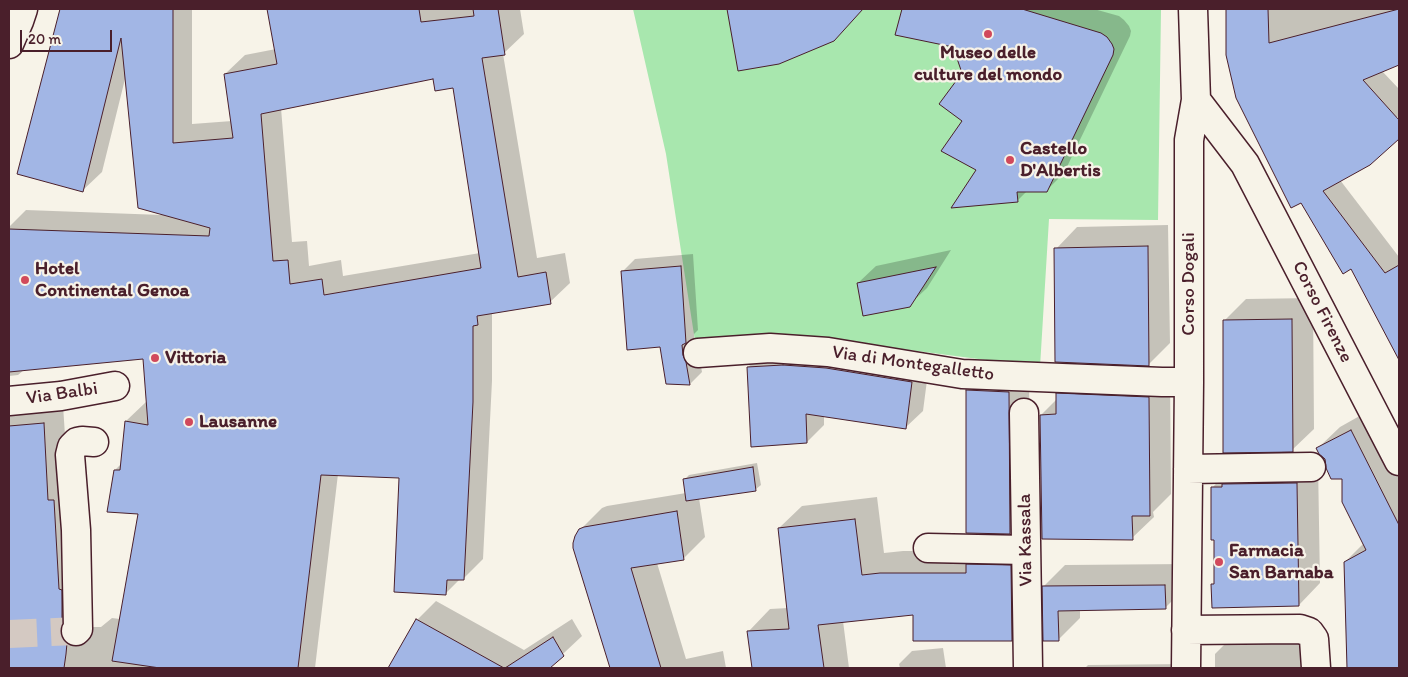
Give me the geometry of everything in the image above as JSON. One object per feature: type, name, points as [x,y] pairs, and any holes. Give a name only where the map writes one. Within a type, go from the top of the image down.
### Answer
[{"type":"street","points":[[9,44],[23,9]]},
{"type":"street","name":"Corso Dogali","points":[[1186,668],[1189,140],[1196,100],[1193,9]]},
{"type":"street","name":"Corso Firenze","points":[[1196,100],[1245,164],[1399,461]]},
{"type":"street","name":"Via di Montegalletto","points":[[698,353],[770,348],[828,352],[962,374],[1189,382]]},
{"type":"street","name":"Via Balbi","points":[[9,401],[61,396],[115,386]]},
{"type":"street","name":"Via Kassala","points":[[1024,413],[1028,668]]},
{"type":"street","points":[[76,631],[78,629],[76,530],[70,455],[72,447],[76,442],[94,442]]},
{"type":"street","points":[[1188,469],[1311,468]]},
{"type":"street","points":[[928,548],[1026,550]]},
{"type":"street","points":[[1186,630],[1300,629],[1309,632],[1314,639],[1316,668]]},
{"type":"green space","points":[[633,9],[1161,9],[1158,220],[1049,219],[1040,367],[840,341],[695,341],[666,154]]},
{"type":"building","points":[[60,9],[173,9],[173,143],[233,138],[224,74],[277,64],[267,9],[419,9],[421,22],[474,16],[473,9],[498,9],[505,55],[482,58],[518,277],[546,272],[551,304],[477,316],[478,325],[473,326],[473,402],[464,580],[447,580],[446,595],[394,592],[399,478],[321,475],[298,668],[160,668],[112,661],[138,514],[107,512],[114,470],[120,470],[125,421],[148,425],[143,359],[9,372],[9,229],[209,236],[210,228],[138,208],[121,38],[83,192],[17,174]],"holes":[[[433,79],[435,91],[453,88],[481,268],[324,295],[322,279],[290,284],[288,260],[273,261],[261,114]]]},
{"type":"building","points":[[727,9],[863,9],[834,41],[779,64],[738,71]]},
{"type":"building","name":"Castello D'Albertis","points":[[902,9],[1022,9],[1101,33],[1107,37],[1114,49],[1113,55],[1047,192],[1017,192],[1018,202],[951,208],[976,170],[941,151],[962,121],[939,104],[962,73],[953,47],[895,35]]},
{"type":"building","points":[[1226,9],[1268,9],[1269,43],[1399,9],[1399,65],[1363,80],[1399,120],[1399,139],[1370,165],[1323,191],[1385,273],[1399,265],[1399,360],[1351,269],[1343,274],[1301,203],[1291,208],[1236,98],[1226,55]]},
{"type":"building","points":[[1148,246],[1149,366],[1055,362],[1054,248]]},
{"type":"building","points":[[681,266],[686,343],[682,345],[690,385],[666,384],[660,347],[627,350],[621,271]]},
{"type":"building","points":[[936,267],[910,307],[863,316],[857,283]]},
{"type":"building","points":[[1292,319],[1293,452],[1223,453],[1223,320]]},
{"type":"building","points":[[783,365],[826,368],[912,382],[906,429],[806,414],[807,443],[751,447],[747,367]]},
{"type":"building","points":[[966,390],[1009,392],[1010,534],[966,533]]},
{"type":"building","points":[[1056,393],[1149,397],[1150,516],[1132,516],[1133,540],[1042,539],[1040,415],[1056,414]]},
{"type":"building","points":[[44,423],[48,500],[54,500],[59,589],[62,590],[61,635],[67,643],[64,668],[9,668],[9,426]]},
{"type":"building","points":[[1351,430],[1399,525],[1399,668],[1347,668],[1344,562],[1366,550],[1342,502],[1342,479],[1331,479],[1326,468],[1325,459],[1316,448]]},
{"type":"building","points":[[753,467],[756,491],[686,501],[683,479]]},
{"type":"building","points":[[1297,483],[1299,606],[1212,608],[1211,584],[1214,584],[1214,540],[1211,540],[1211,487],[1222,487],[1222,484]]},
{"type":"building","points":[[677,511],[684,560],[631,568],[661,668],[610,668],[573,548],[575,536],[579,529],[584,527]]},
{"type":"building","points":[[855,519],[862,575],[880,573],[966,573],[966,564],[1011,565],[1012,641],[913,641],[913,615],[818,625],[824,668],[752,668],[747,631],[789,629],[778,528]]},
{"type":"building","points":[[1165,585],[1166,609],[1058,611],[1059,641],[1043,641],[1042,586]]},
{"type":"building","points":[[416,619],[504,668],[388,668]]},
{"type":"building","points":[[553,637],[564,656],[550,668],[505,668]]},
{"type":"tunnel","points":[[9,634],[76,631]]},
{"type":"place","name":"Museo delle culture del mondo","points":[[988,34]]},
{"type":"place","name":"Castello D'Albertis","points":[[1010,160]]},
{"type":"place","name":"Hotel Continental Genoa","points":[[25,280]]},
{"type":"place","name":"Vittoria","points":[[155,358]]},
{"type":"place","name":"Lausanne","points":[[189,422]]},
{"type":"place","name":"Farmacia San Barnaba","points":[[1219,562]]}]
